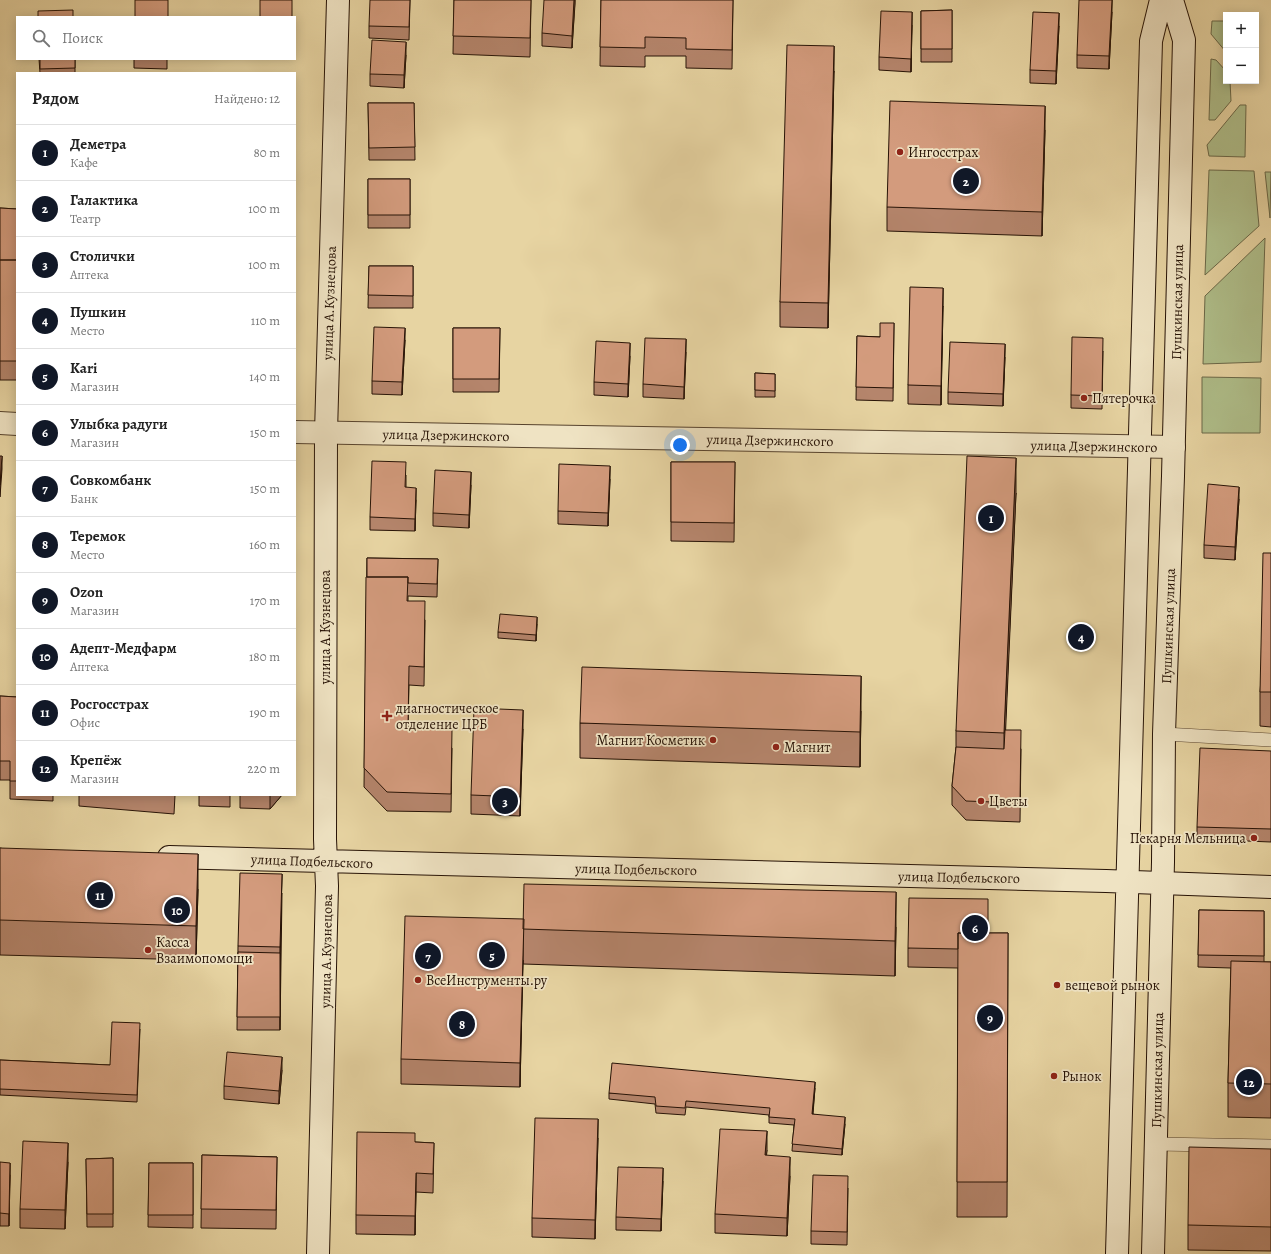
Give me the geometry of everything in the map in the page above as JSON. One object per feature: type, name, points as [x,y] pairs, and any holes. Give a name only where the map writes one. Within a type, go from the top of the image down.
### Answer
[{"type":"main road","name":"улица А.Кузнецова","points":[[318,1254],[327,886],[325,839],[326,433],[338,0]]},
{"type":"main road","points":[[1117,1254],[1150,41],[1161,0]]},
{"type":"main road","name":"Пушкинская улица","points":[[1153,1254],[1164,734],[1174,447],[1184,40],[1172,0]]},
{"type":"main road","points":[[0,423],[16,424]]},
{"type":"main road","name":"улица Дзержинского","points":[[296,432],[1174,447]]},
{"type":"main road","name":"улица Подбельского","points":[[149,856],[1271,887]]},
{"type":"lane","points":[[1164,734],[1271,740]]},
{"type":"lane","points":[[1156,1144],[1271,1146]]},
{"type":"green space","points":[[1212,21],[1223,21],[1223,48],[1211,34]]},
{"type":"green space","points":[[1211,59],[1216,60],[1223,68],[1223,84],[1230,84],[1231,101],[1215,120],[1209,120]]},
{"type":"green space","points":[[1240,105],[1246,105],[1245,157],[1209,156],[1207,145]]},
{"type":"green space","points":[[1209,170],[1254,171],[1259,226],[1205,275]]},
{"type":"green space","points":[[1265,172],[1271,172],[1270,218]]},
{"type":"green space","points":[[1265,238],[1261,362],[1203,364],[1205,296]]},
{"type":"green space","points":[[1202,377],[1261,378],[1260,433],[1202,433]]},
{"type":"building","points":[[135,0],[168,0],[168,16],[135,16]]},
{"type":"building","points":[[260,0],[292,0],[292,16],[260,16]]},
{"type":"building","points":[[370,0],[410,0],[409,27],[369,26]]},
{"type":"building","points":[[454,0],[531,0],[530,38],[453,36]]},
{"type":"building","points":[[544,0],[574,0],[572,36],[542,33]]},
{"type":"building","points":[[601,0],[733,0],[732,50],[686,49],[686,38],[645,37],[645,48],[600,47]]},
{"type":"building","points":[[1079,0],[1112,0],[1109,56],[1077,55]]},
{"type":"building","points":[[73,10],[73,16],[38,16],[38,11]]},
{"type":"building","points":[[952,10],[952,49],[921,49],[921,11]]},
{"type":"building","points":[[881,11],[912,12],[911,59],[879,57]]},
{"type":"building","points":[[1033,12],[1059,13],[1056,71],[1030,70]]},
{"type":"building","points":[[372,40],[406,42],[404,75],[370,74]]},
{"type":"building","points":[[787,45],[834,46],[828,303],[780,302]]},
{"type":"building","points":[[40,60],[75,60],[75,68],[40,69]]},
{"type":"building","points":[[890,101],[1045,106],[1042,212],[887,207]]},
{"type":"building","points":[[368,103],[414,103],[415,147],[369,148]]},
{"type":"building","points":[[368,179],[410,179],[410,215],[368,215]]},
{"type":"building","points":[[0,208],[16,209],[16,260],[0,260]]},
{"type":"building","points":[[0,260],[16,260],[16,361],[0,361]]},
{"type":"building","points":[[369,266],[413,266],[413,296],[368,295]]},
{"type":"building","points":[[910,287],[943,288],[941,386],[908,385]]},
{"type":"building","points":[[880,323],[894,323],[893,388],[856,387],[857,336],[880,337]]},
{"type":"building","points":[[374,327],[405,328],[402,382],[372,381]]},
{"type":"building","points":[[453,328],[500,328],[499,379],[453,379]]},
{"type":"building","points":[[1072,337],[1103,338],[1102,396],[1071,395]]},
{"type":"building","points":[[645,338],[686,339],[684,387],[643,384]]},
{"type":"building","points":[[596,341],[630,343],[628,384],[594,382]]},
{"type":"building","points":[[950,342],[1005,344],[1003,394],[948,392]]},
{"type":"building","points":[[755,373],[775,374],[775,391],[755,390]]},
{"type":"building","points":[[0,456],[2,456],[0,485]]},
{"type":"building","points":[[967,456],[1016,458],[1004,733],[956,731]]},
{"type":"building","points":[[372,461],[406,462],[405,487],[416,488],[415,519],[370,517]]},
{"type":"building","points":[[671,462],[735,462],[734,523],[671,522]]},
{"type":"building","points":[[559,464],[610,466],[608,513],[558,511]]},
{"type":"building","points":[[435,470],[471,472],[469,515],[433,513]]},
{"type":"building","points":[[1208,484],[1239,487],[1235,547],[1204,545]]},
{"type":"building","points":[[1263,553],[1271,553],[1271,692],[1260,692]]},
{"type":"building","points":[[367,558],[438,559],[437,584],[408,583],[408,577],[367,577]]},
{"type":"building","points":[[366,577],[408,577],[407,601],[425,601],[424,667],[409,666],[408,728],[452,729],[451,794],[387,792],[364,768]]},
{"type":"building","points":[[500,614],[537,617],[536,635],[498,632]]},
{"type":"building","points":[[582,667],[861,676],[860,732],[580,723]]},
{"type":"building","points":[[0,696],[16,697],[16,781],[10,781],[10,761],[0,761]]},
{"type":"building","points":[[474,708],[523,710],[520,797],[471,795]]},
{"type":"building","points":[[1005,730],[1021,730],[1020,803],[966,801],[952,786],[956,747],[1004,749]]},
{"type":"building","points":[[1200,748],[1271,751],[1271,829],[1197,827]]},
{"type":"building","points":[[0,848],[198,854],[196,926],[0,920]]},
{"type":"building","points":[[240,873],[282,874],[280,947],[238,946]]},
{"type":"building","points":[[524,884],[896,892],[895,941],[523,929]]},
{"type":"building","points":[[909,898],[988,899],[988,933],[958,933],[958,949],[908,948]]},
{"type":"building","points":[[1199,910],[1264,911],[1264,956],[1198,955]]},
{"type":"building","points":[[405,916],[524,919],[520,1063],[401,1059]]},
{"type":"building","points":[[958,933],[1008,933],[1007,1182],[957,1182]]},
{"type":"building","points":[[238,952],[280,953],[280,1017],[237,1017]]},
{"type":"building","points":[[1231,961],[1271,962],[1271,1084],[1228,1083]]},
{"type":"building","points":[[112,1022],[140,1023],[137,1095],[0,1089],[0,1060],[110,1065]]},
{"type":"building","points":[[227,1052],[282,1057],[279,1091],[224,1086]]},
{"type":"building","points":[[612,1063],[815,1082],[812,1114],[845,1117],[842,1149],[792,1144],[795,1119],[769,1117],[770,1108],[686,1101],[685,1108],[656,1106],[655,1097],[609,1093]]},
{"type":"building","points":[[535,1118],[598,1119],[595,1220],[532,1218]]},
{"type":"building","points":[[720,1129],[767,1131],[765,1155],[790,1157],[787,1218],[715,1214]]},
{"type":"building","points":[[357,1132],[415,1133],[415,1142],[434,1143],[433,1174],[416,1173],[415,1216],[356,1215]]},
{"type":"building","points":[[23,1141],[68,1143],[65,1210],[20,1209]]},
{"type":"building","points":[[1189,1147],[1271,1149],[1271,1227],[1188,1225]]},
{"type":"building","points":[[202,1155],[277,1157],[276,1210],[201,1209]]},
{"type":"building","points":[[113,1158],[113,1214],[87,1214],[86,1159]]},
{"type":"building","points":[[0,1162],[10,1163],[9,1214],[0,1213]]},
{"type":"building","points":[[149,1163],[193,1163],[193,1215],[148,1215]]},
{"type":"building","points":[[618,1167],[663,1168],[661,1219],[616,1217]]},
{"type":"building","points":[[813,1175],[848,1176],[847,1232],[811,1231]]},
{"type":"place","name":"Ингосстрах","points":[[900,152]]},
{"type":"place","name":"Галактика","points":[[966,181]]},
{"type":"place","name":"Пятерочка","points":[[1084,398]]},
{"type":"place","name":"Деметра","points":[[991,518]]},
{"type":"place","name":"Пушкин","points":[[1081,637]]},
{"type":"place","name":"диагностическое отделение ЦРБ","points":[[387,716]]},
{"type":"place","name":"Магнит Косметик","points":[[713,740]]},
{"type":"place","name":"Магнит","points":[[776,747]]},
{"type":"place","name":"Столички","points":[[505,801]]},
{"type":"place","name":"Цветы","points":[[981,801]]},
{"type":"place","name":"Пекарня Мельница","points":[[1254,838]]},
{"type":"place","name":"Росгосстрах","points":[[100,895]]},
{"type":"place","name":"Адепт-Медфарм","points":[[177,910]]},
{"type":"place","name":"Улыбка радуги","points":[[975,928]]},
{"type":"place","name":"Касса Взаимопомощи","points":[[148,950]]},
{"type":"place","name":"Kari","points":[[492,955]]},
{"type":"place","name":"Совкомбанк","points":[[428,956]]},
{"type":"place","name":"ВсеИнструменты.ру","points":[[418,980]]},
{"type":"place","name":"вещевой рынок","points":[[1057,985]]},
{"type":"place","name":"Ozon","points":[[990,1018]]},
{"type":"place","name":"Теремок","points":[[462,1024]]},
{"type":"place","name":"Рынок","points":[[1054,1076]]},
{"type":"place","name":"Крепёж","points":[[1249,1082]]}]
